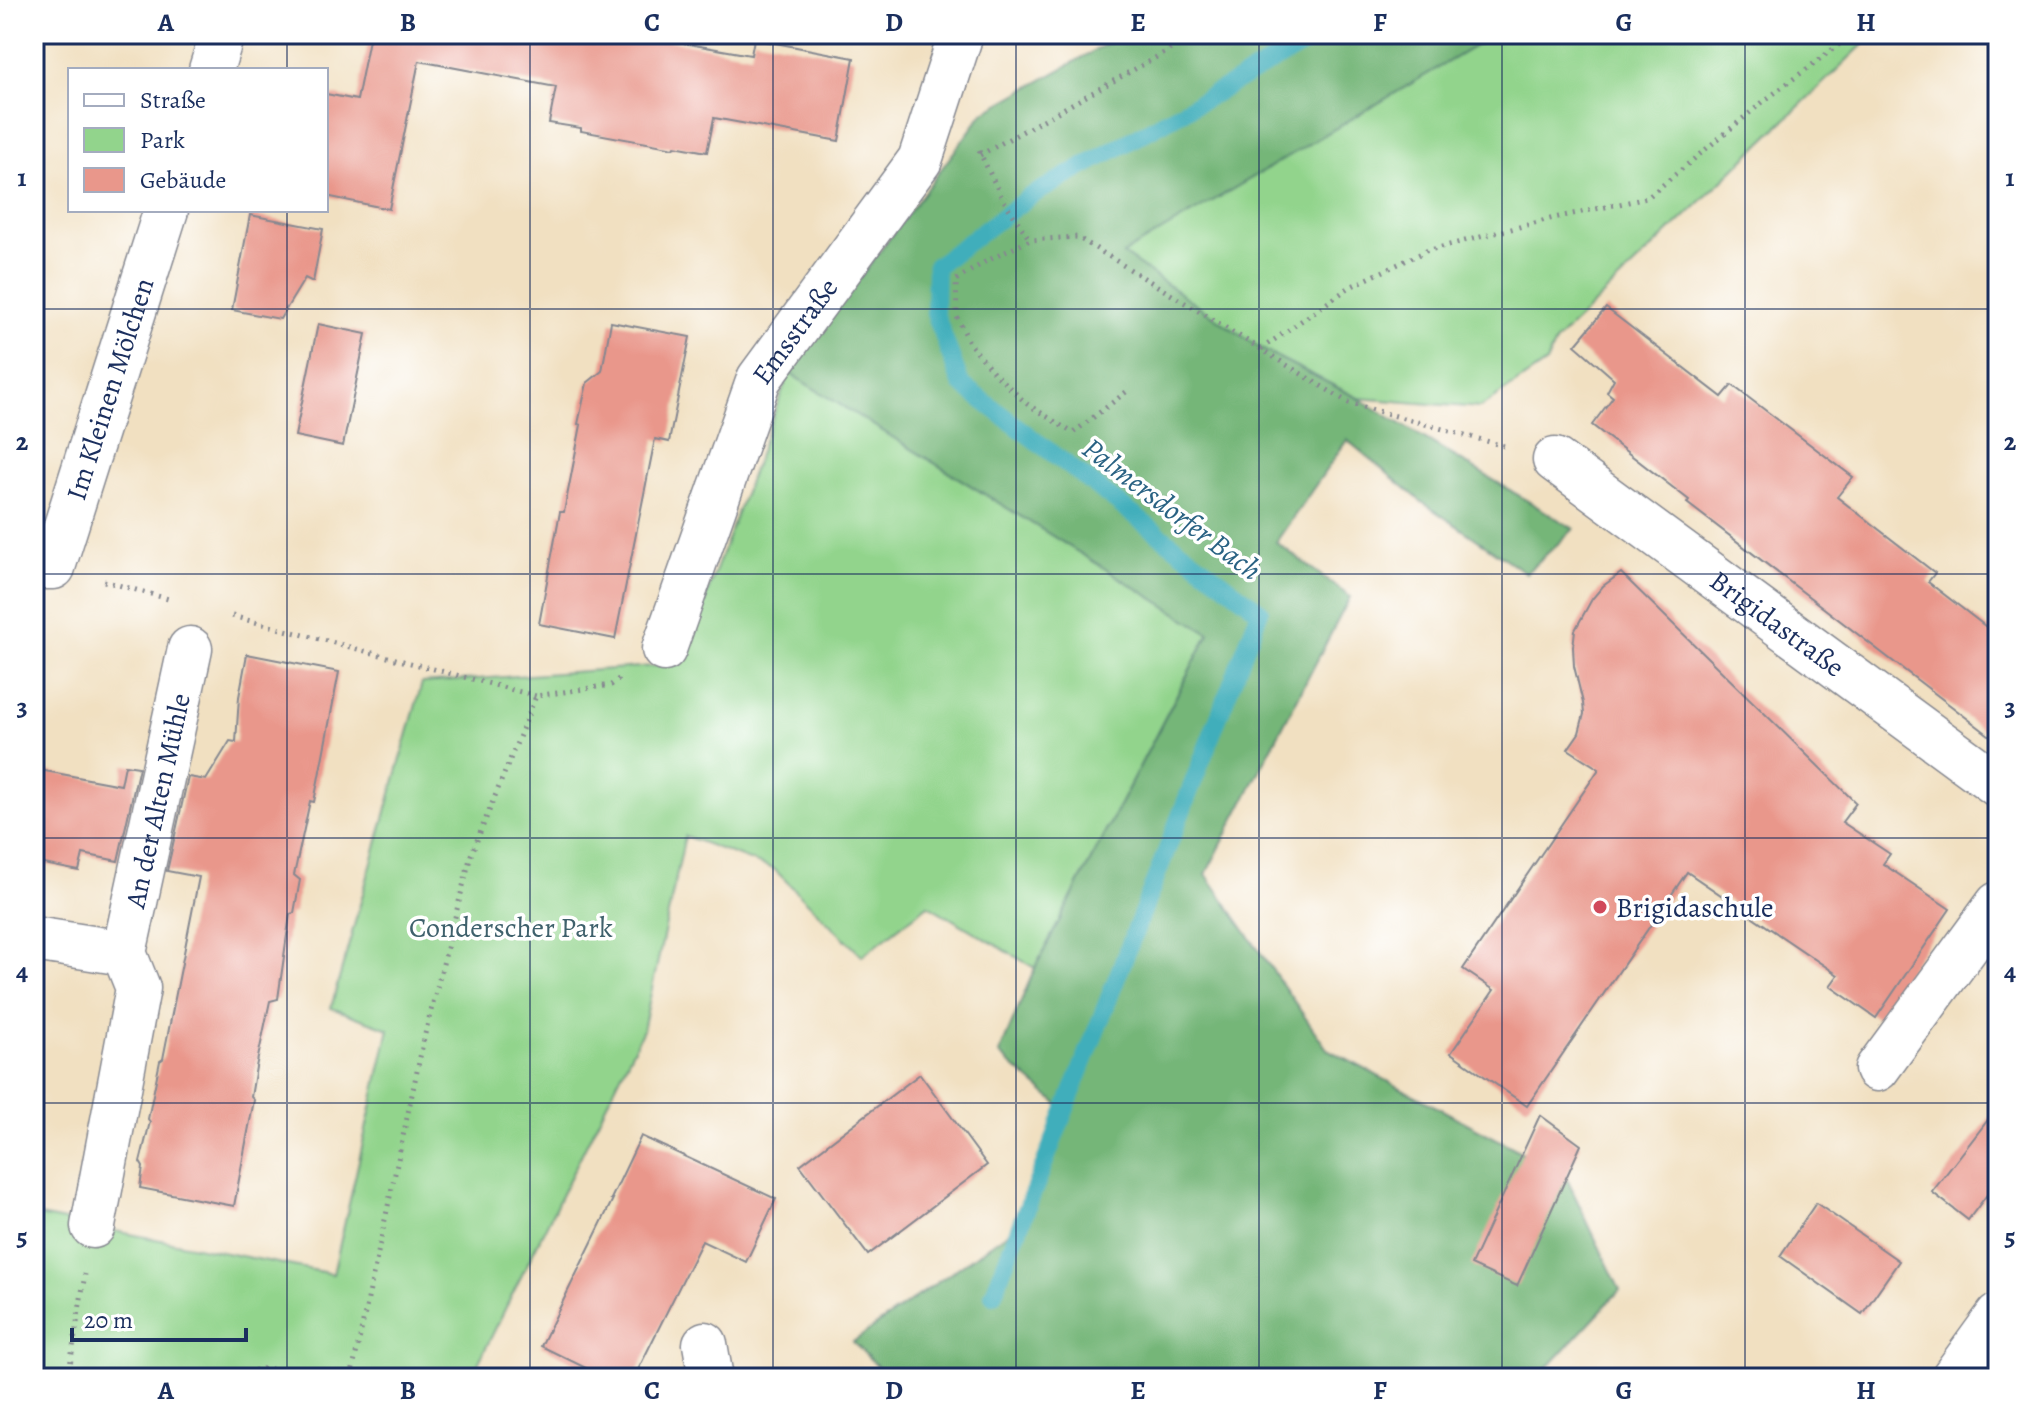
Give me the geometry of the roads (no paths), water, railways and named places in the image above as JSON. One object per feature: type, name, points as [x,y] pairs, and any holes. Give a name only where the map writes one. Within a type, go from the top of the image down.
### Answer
[{"type":"street","points":[[212,68],[222,34]]},
{"type":"street","name":"Emsstraße","points":[[664,649],[759,379],[920,160],[961,34]]},
{"type":"street","name":"Im Kleinen Mölchen","points":[[44,567],[165,212]]},
{"type":"street","name":"Brigidastraße","points":[[1555,460],[1998,785]]},
{"type":"street","name":"An der Alten Mühle","points":[[124,953],[190,649]]},
{"type":"street","points":[[1877,1069],[1998,904]]},
{"type":"street","points":[[34,939],[124,953],[138,988],[93,1226]]},
{"type":"street","points":[[1953,1378],[1998,1316]]},
{"type":"waterway","name":"Palmersdorfer Bach","points":[[993,1295],[1260,611],[961,384],[935,313],[936,266],[1029,197],[1322,34]]},
{"type":"place","name":"Brigidaschule","points":[[1600,907]]},
{"type":"park label","name":"Conderscher Park","points":[[511,927]]}]
